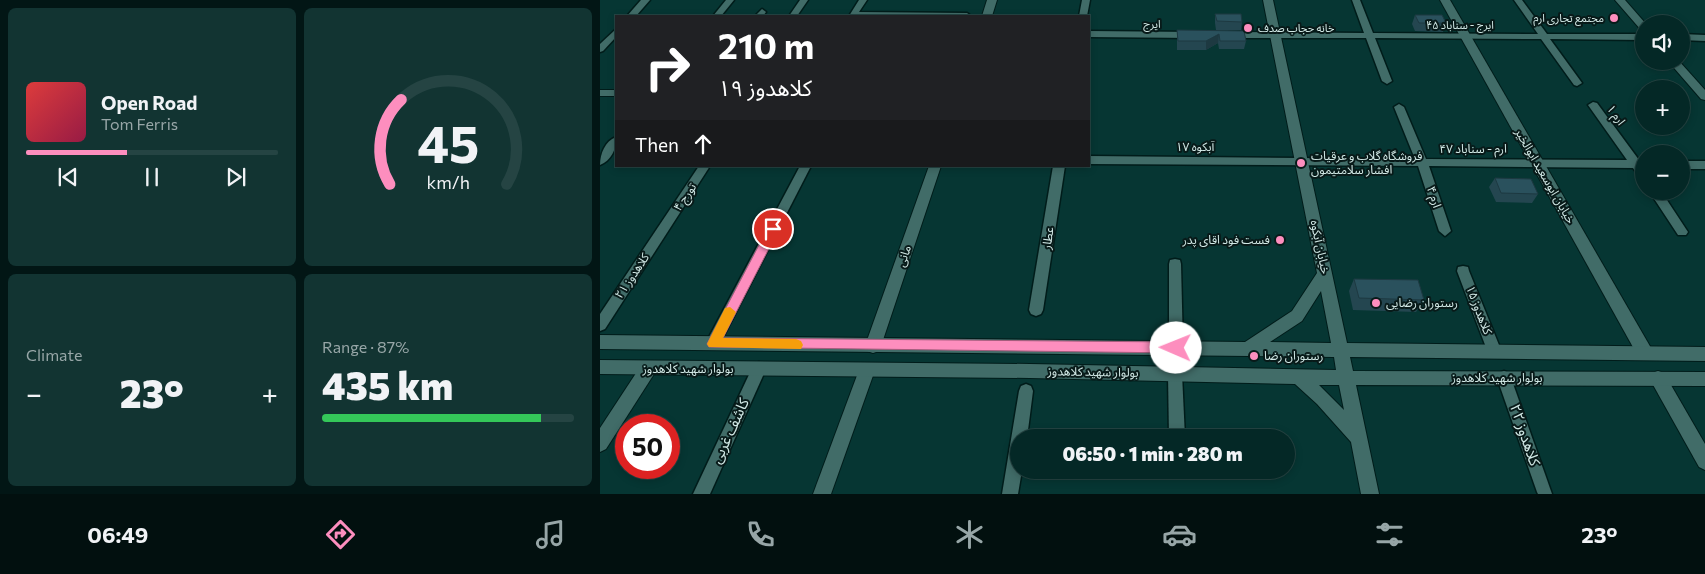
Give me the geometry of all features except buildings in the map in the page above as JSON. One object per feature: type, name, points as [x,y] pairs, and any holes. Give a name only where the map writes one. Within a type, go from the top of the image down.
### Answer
[{"type":"main road","points":[[987,15],[992,0]]},
{"type":"main road","name":"خیابان آبکوه","points":[[1268,0],[1370,494]]},
{"type":"main road","name":"خیابان ابوسعید ابوالخیر","points":[[1445,0],[1645,353]]},
{"type":"main road","points":[[1620,0],[1635,18]]},
{"type":"main road","points":[[1681,70],[1705,97]]},
{"type":"main road","points":[[600,93],[615,93]]},
{"type":"main road","name":"مانی","points":[[874,346],[935,167]]},
{"type":"main road","points":[[1247,348],[1297,316],[1325,273]]},
{"type":"main road","name":"بولوار شهید کلاهدوز","points":[[600,342],[874,346],[1494,350],[1705,354]]},
{"type":"main road","name":"بولوار شهید کلاهدوز","points":[[600,367],[1347,378],[1705,378]]},
{"type":"main road","points":[[600,442],[648,369]]},
{"type":"main road","points":[[822,494],[867,370]]},
{"type":"main road","points":[[1299,377],[1359,439]]},
{"type":"main road","points":[[1658,378],[1705,460]]},
{"type":"street","points":[[632,15],[646,0]]},
{"type":"street","points":[[718,15],[730,0]]},
{"type":"street","points":[[794,15],[804,0]]},
{"type":"street","points":[[854,15],[864,0]]},
{"type":"street","points":[[1083,15],[1086,0]]},
{"type":"street","points":[[1356,0],[1388,81]]},
{"type":"street","points":[[1518,0],[1577,83]]},
{"type":"street","points":[[600,49],[615,33]]},
{"type":"street","name":"ایرج","points":[[1090,34],[1201,35]]},
{"type":"street","points":[[1219,35],[1276,36]]},
{"type":"street","name":"ایرج - سناباد ۴۵","points":[[1276,36],[1635,37]]},
{"type":"street","points":[[1690,37],[1705,38]]},
{"type":"street","name":"ارم ۱","points":[[1593,105],[1635,158]]},
{"type":"street","name":"ارم ۴","points":[[1399,107],[1422,163],[1445,231]]},
{"type":"street","points":[[600,161],[615,142]]},
{"type":"street","name":"آبکوه ۱۷","points":[[1090,160],[1302,162]]},
{"type":"street","name":"ارم - سناباد ۴۷","points":[[1302,162],[1635,164]]},
{"type":"street","points":[[1690,165],[1705,165]]},
{"type":"street","name":"تورج ۴","points":[[665,227],[704,167]]},
{"type":"street","points":[[713,344],[805,167]]},
{"type":"street","name":"عطار","points":[[1036,310],[1059,167]]},
{"type":"street","points":[[1661,200],[1682,232]]},
{"type":"street","name":"کلاهدوز ۲۱","points":[[600,325],[665,227]]},
{"type":"street","points":[[1175,264],[1176,348]]},
{"type":"street","name":"کلاهدوز ۱۵","points":[[1464,271],[1494,350]]},
{"type":"street","name":"کاشف غربی","points":[[702,494],[759,369]]},
{"type":"street","points":[[1175,374],[1177,429]]},
{"type":"street","name":"کلاهدوز ۲۲","points":[[1504,378],[1545,492]]},
{"type":"street","points":[[1010,494],[1026,390]]},
{"type":"slow traffic","points":[[730,312],[713,344],[796,345]]},
{"type":"place","name":"مجتمع تجاری ارم","points":[[1614,18]]},
{"type":"place","name":"خانه حجاب صدف","points":[[1248,28]]},
{"type":"place","name":"فروشگاه گلاب و عرقیات افشار سلامتیمون","points":[[1301,163]]},
{"type":"place","name":"فست فود اقای پدر","points":[[1280,240]]},
{"type":"place","name":"رستوران رضایی","points":[[1376,303]]},
{"type":"place","name":"رستوران رضا","points":[[1254,356]]},
{"type":"route","points":[[773,229],[713,344],[1176,348]]}]
